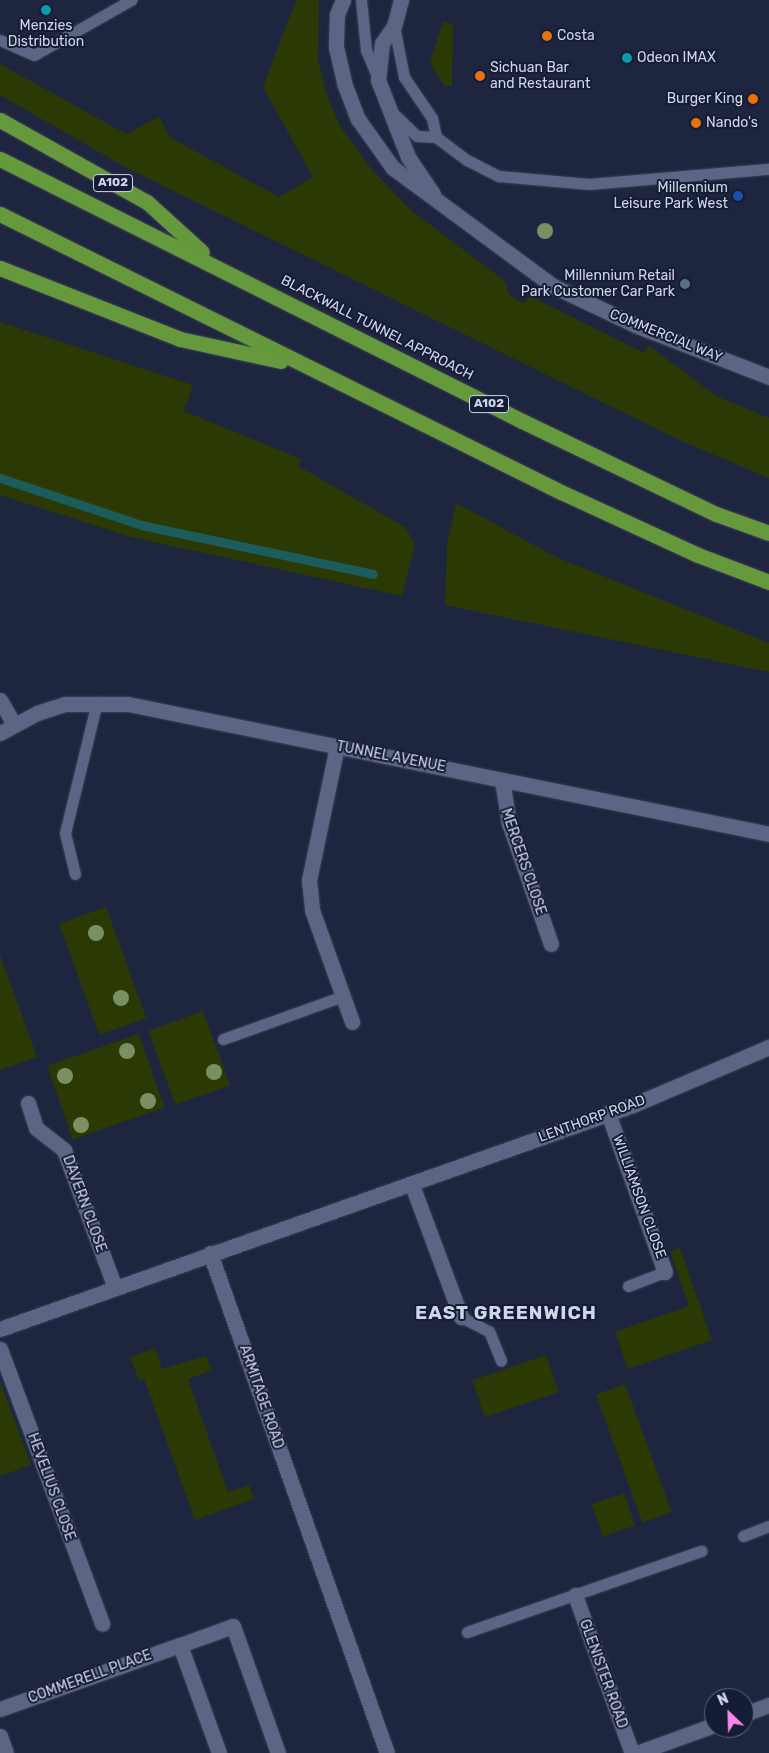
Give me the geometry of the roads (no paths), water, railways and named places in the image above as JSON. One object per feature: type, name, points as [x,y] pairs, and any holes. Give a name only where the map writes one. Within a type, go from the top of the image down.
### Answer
[{"type":"highway","name":"A102","points":[[0,120],[148,202],[214,263]]},
{"type":"highway","name":"BLACKWALL TUNNEL APPROACH","points":[[0,159],[214,263],[522,421],[716,514],[769,533]]},
{"type":"highway","points":[[0,214],[302,366],[595,508],[769,582]]},
{"type":"highway","points":[[0,268],[180,339],[302,366]]},
{"type":"street","name":"COMMERCIAL WAY","points":[[343,0],[337,14],[336,47],[358,119],[393,168],[441,206],[553,286],[635,325],[769,377]]},
{"type":"street","name":"COMMERCIAL WAY","points":[[401,0],[394,26],[382,43],[378,80],[408,157],[441,206]]},
{"type":"street","points":[[0,700],[14,724]]},
{"type":"street","name":"TUNNEL AVENUE","points":[[0,733],[14,724],[65,704],[96,702],[167,711],[769,834]]},
{"type":"street","points":[[337,746],[309,880],[312,910],[352,1022]]},
{"type":"street","name":"MERCERS CLOSE","points":[[502,780],[509,823],[551,944]]},
{"type":"street","name":"LENTHORP ROAD","points":[[210,1253],[370,1200],[608,1114],[769,1047]]},
{"type":"street","name":"DAVERN CLOSE","points":[[28,1103],[36,1128],[64,1150],[115,1288]]},
{"type":"street","name":"WILLIAMSON CLOSE","points":[[608,1114],[666,1272]]},
{"type":"street","points":[[412,1185],[461,1317]]},
{"type":"street","points":[[0,1329],[210,1253]]},
{"type":"street","name":"ARMITAGE ROAD","points":[[210,1253],[387,1753]]},
{"type":"street","name":"HEVELIUS CLOSE","points":[[0,1349],[102,1624]]},
{"type":"street","name":"GLENISTER ROAD","points":[[575,1595],[632,1753]]},
{"type":"street","name":"COMMERELL PLACE","points":[[0,1709],[232,1626],[278,1753]]},
{"type":"street","points":[[180,1645],[219,1753]]},
{"type":"street","points":[[754,1710],[769,1705]]},
{"type":"street","points":[[637,1753],[704,1729]]},
{"type":"street","points":[[0,1736],[6,1753]]},
{"type":"lane","points":[[0,40],[34,55],[131,0]]},
{"type":"lane","name":"COMMERCIAL WAY","points":[[361,0],[366,50],[378,80]]},
{"type":"lane","name":"COMMERCIAL WAY","points":[[394,26],[404,77],[432,118],[436,137]]},
{"type":"lane","name":"COMMERCIAL WAY","points":[[388,108],[416,136],[436,137],[467,160],[499,176],[536,182],[589,184],[769,169]]},
{"type":"lane","points":[[75,874],[64,833],[96,702]]},
{"type":"lane","points":[[223,1039],[343,996]]},
{"type":"lane","name":"WILLIAMSON CLOSE","points":[[628,1286],[666,1272]]},
{"type":"lane","points":[[461,1317],[489,1331],[501,1362]]},
{"type":"lane","points":[[743,1536],[769,1526]]},
{"type":"lane","points":[[467,1632],[701,1550]]},
{"type":"waterway","points":[[0,478],[141,525],[373,574]]},
{"type":"place","name":"Menzies Distribution","points":[[46,10]]},
{"type":"place","name":"Costa","points":[[547,36]]},
{"type":"place","name":"Odeon IMAX","points":[[627,58]]},
{"type":"place","name":"Sichuan Bar and Restaurant","points":[[480,76]]},
{"type":"place","name":"Burger King","points":[[753,99]]},
{"type":"place","name":"Nando's","points":[[696,123]]},
{"type":"place","name":"Millennium Leisure Park West","points":[[738,196]]},
{"type":"place","name":"Millennium Retail Park Customer Car Park","points":[[685,284]]},
{"type":"district","name":"EAST GREENWICH","points":[[506,1313]]}]
